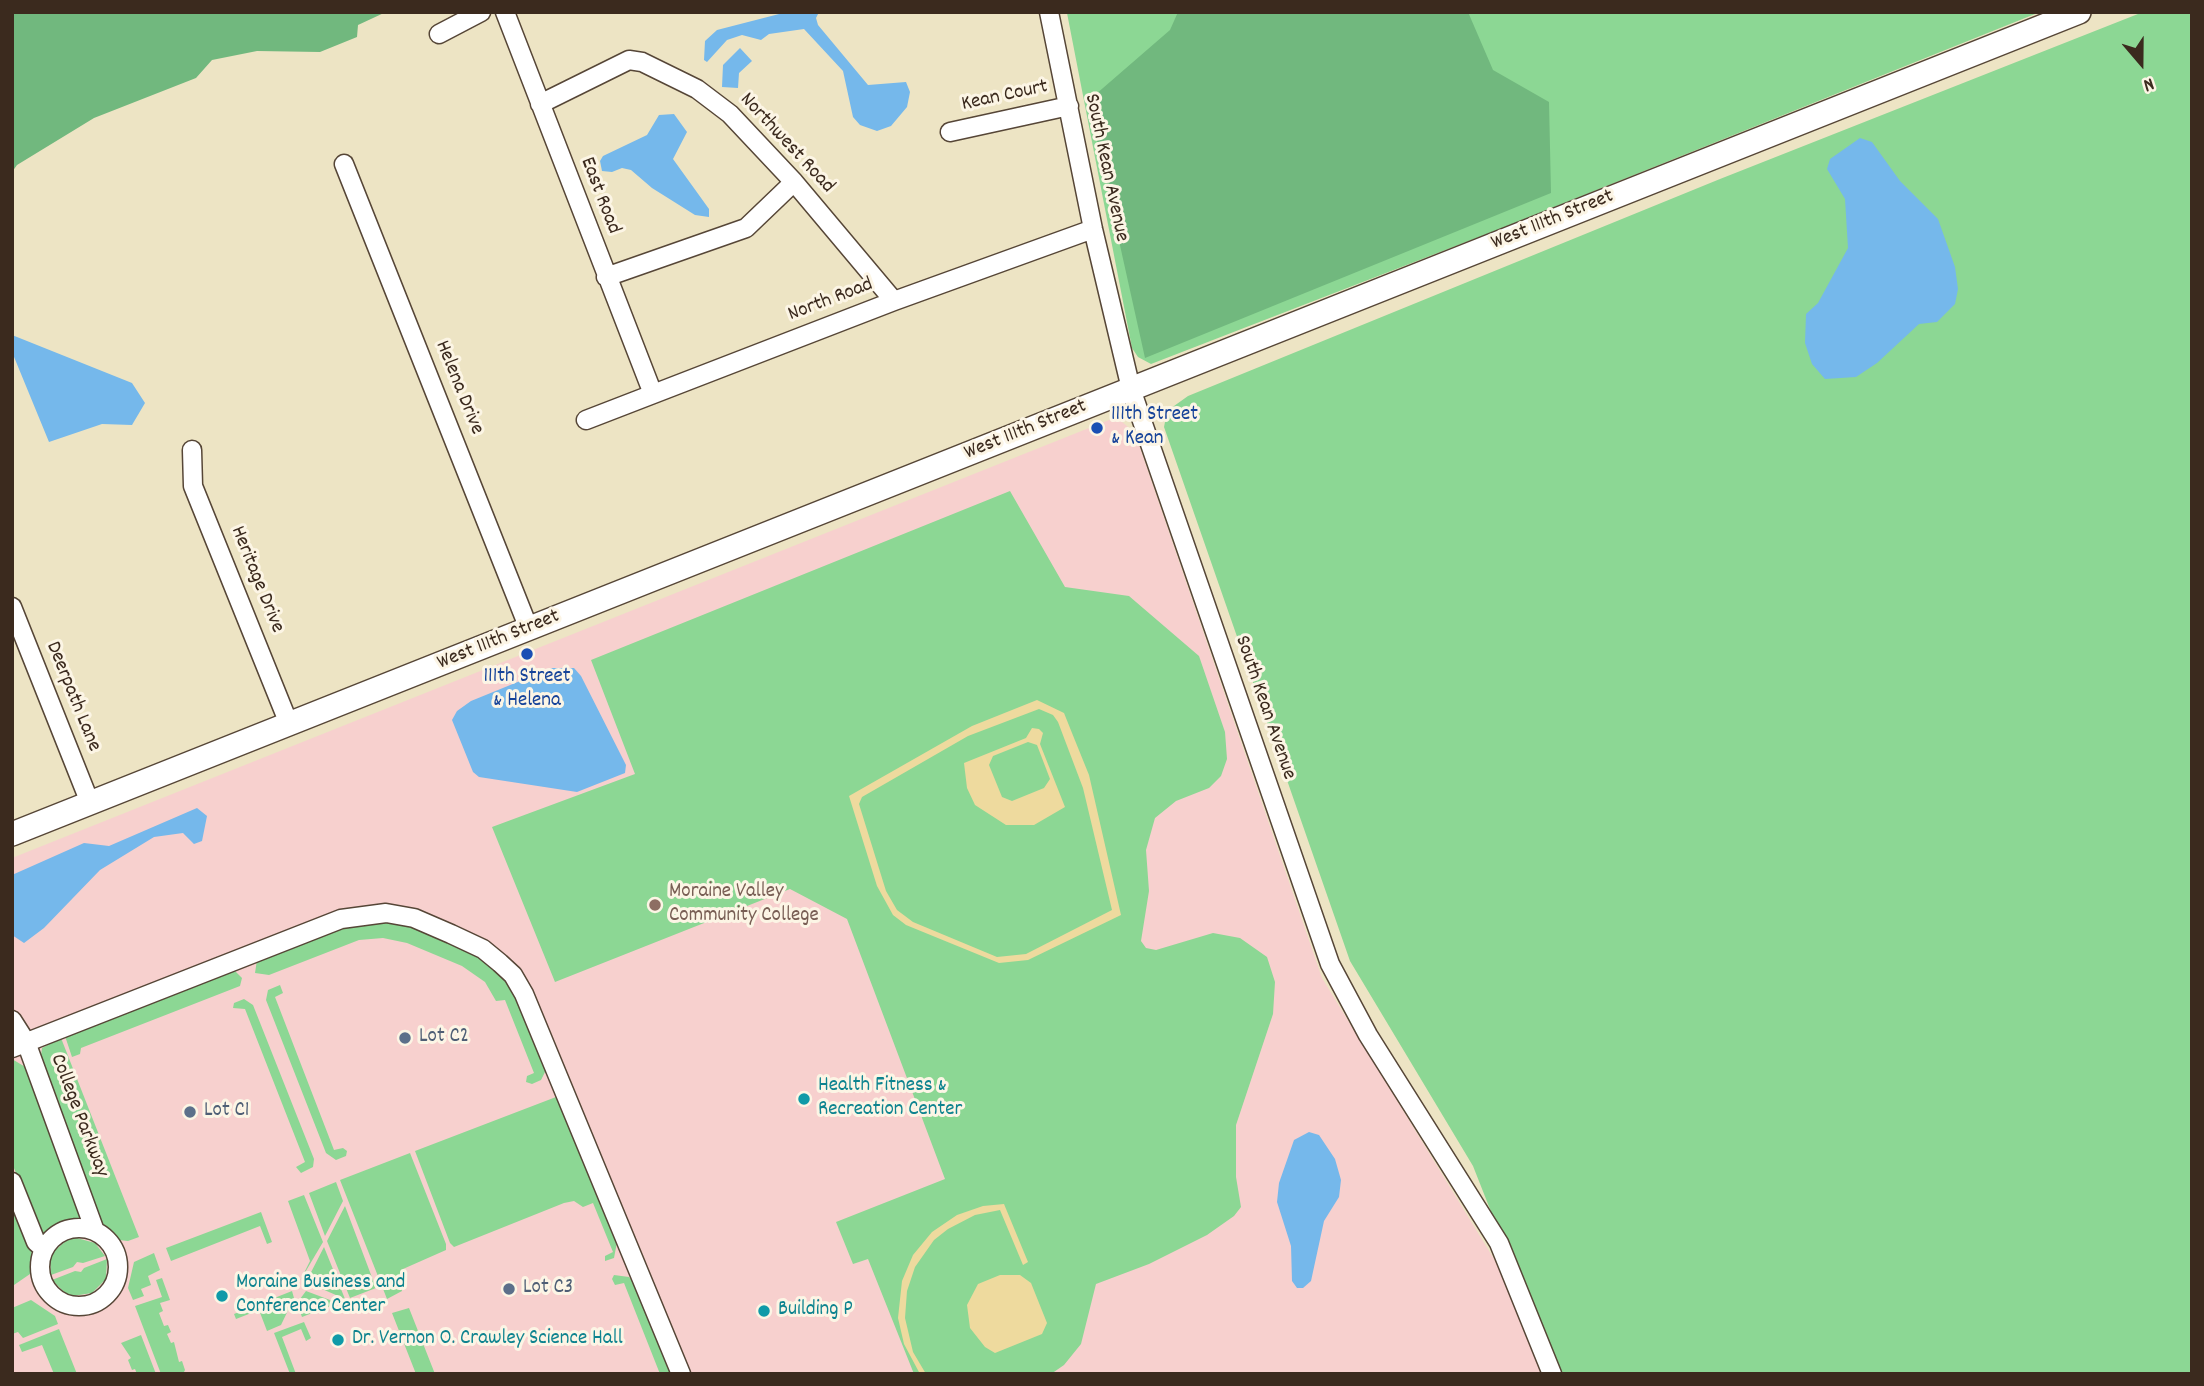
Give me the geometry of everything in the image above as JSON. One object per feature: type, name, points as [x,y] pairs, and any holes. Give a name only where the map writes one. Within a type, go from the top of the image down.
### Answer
[{"type":"main road","name":"West 111th Street","points":[[12,834],[2078,12]]},
{"type":"street","points":[[439,34],[481,12]]},
{"type":"street","name":"East Road","points":[[505,12],[653,394]]},
{"type":"street","name":"South Kean Avenue","points":[[1049,12],[1093,229],[1131,389],[1330,964],[1368,1035],[1499,1243],[1552,1374]]},
{"type":"street","name":"Northwest Road","points":[[540,104],[629,60],[642,62],[697,89],[730,114],[794,182],[894,301]]},
{"type":"street","name":"Kean Court","points":[[950,132],[1069,106]]},
{"type":"street","name":"Helena Drive","points":[[344,164],[529,629]]},
{"type":"street","points":[[606,277],[746,228],[794,182]]},
{"type":"street","name":"North Road","points":[[586,420],[894,301],[1093,229]]},
{"type":"street","name":"Heritage Drive","points":[[192,450],[193,485],[289,724]]},
{"type":"street","name":"Deerpath Lane","points":[[12,607],[90,803]]},
{"type":"street","points":[[19,1045],[303,933],[363,914],[386,913],[414,918],[483,950],[513,975],[533,1012],[681,1374]]},
{"type":"street","name":"College Parkway","points":[[12,1020],[19,1045],[92,1217],[95,1231],[110,1243],[118,1262],[113,1286],[93,1304],[79,1306],[54,1297],[42,1280],[40,1259],[44,1249]]},
{"type":"street","points":[[12,1182],[36,1242],[44,1249],[51,1239],[72,1228],[95,1231]]},
{"type":"shaded area","name":"Moraine Valley Community College","points":[[1109,420],[1121,421],[1135,433],[1322,978],[1494,1259],[1520,1314],[1543,1374],[12,1374],[12,858]]},
{"type":"green space","points":[[12,12],[386,12],[358,25],[357,37],[320,52],[257,51],[212,60],[196,78],[94,118],[17,165],[12,172]]},
{"type":"green space","points":[[1178,12],[1468,12],[1493,70],[1549,102],[1551,193],[1145,358],[1088,101],[1170,30]]},
{"type":"green space","points":[[2040,12],[1497,230],[1151,364],[1138,357],[1132,348],[1067,13]]},
{"type":"green space","points":[[2143,12],[2192,12],[2192,1374],[1555,1374],[1473,1166],[1350,961],[1164,427],[1165,422],[1174,406],[1188,396],[1720,179]]},
{"type":"green space","points":[[1010,491],[1065,587],[1129,596],[1199,656],[1225,732],[1227,759],[1221,776],[1209,788],[1176,801],[1155,818],[1146,850],[1149,891],[1141,941],[1146,948],[1156,950],[1213,933],[1240,938],[1267,957],[1275,982],[1273,1014],[1236,1125],[1236,1177],[1241,1207],[1234,1216],[1207,1235],[1149,1264],[1096,1284],[1081,1344],[1064,1365],[1051,1374],[914,1374],[868,1259],[853,1264],[836,1222],[945,1179],[847,919],[790,889],[555,982],[492,827],[635,774],[591,660]]},
{"type":"green space","points":[[384,921],[411,927],[450,942],[482,959],[501,974],[520,1004],[546,1070],[541,1080],[532,1084],[526,1082],[527,1076],[534,1073],[505,1000],[496,1001],[485,982],[462,966],[407,943],[383,938],[359,940],[269,975],[255,973],[257,960],[342,927]]},
{"type":"green space","points":[[234,970],[242,978],[240,986],[81,1048],[80,1054],[72,1057],[65,1036]]},
{"type":"green space","points":[[280,985],[283,993],[275,997],[334,1150],[343,1148],[347,1151],[346,1156],[336,1160],[326,1153],[266,1000],[268,990]]},
{"type":"green space","points":[[244,999],[253,1005],[314,1159],[313,1167],[301,1173],[296,1167],[305,1162],[245,1009],[233,1008],[234,1003]]},
{"type":"green space","points":[[61,1038],[139,1237],[128,1241],[119,1240],[103,1225],[40,1063],[42,1048]]},
{"type":"green space","points":[[12,1059],[27,1068],[82,1220],[58,1224],[43,1235],[39,1232],[12,1163]]},
{"type":"green space","points":[[556,1097],[617,1242],[614,1258],[605,1261],[605,1256],[613,1252],[593,1203],[583,1207],[574,1201],[454,1247],[450,1243],[415,1151]]},
{"type":"green space","points":[[410,1153],[446,1250],[403,1269],[400,1280],[402,1291],[387,1299],[340,1180]]},
{"type":"green space","points":[[336,1182],[343,1201],[325,1236],[309,1193]]},
{"type":"green space","points":[[304,1195],[323,1242],[300,1281],[310,1261],[288,1201]]},
{"type":"green space","points":[[12,1201],[33,1256],[30,1274],[14,1285]]},
{"type":"green space","points":[[345,1206],[376,1288],[350,1298],[327,1241]]},
{"type":"green space","points":[[261,1212],[272,1242],[267,1244],[260,1226],[171,1261],[166,1248]]},
{"type":"green space","points":[[77,1238],[95,1243],[105,1256],[83,1263],[77,1262],[73,1267],[51,1275],[50,1261],[53,1252],[67,1240]]},
{"type":"green space","points":[[324,1247],[345,1299],[306,1282]]},
{"type":"green space","points":[[154,1253],[160,1270],[148,1276],[151,1285],[141,1289],[144,1296],[133,1300],[128,1288],[134,1262]]},
{"type":"green space","points":[[107,1259],[106,1279],[92,1293],[73,1296],[65,1293],[52,1280],[75,1271],[81,1272],[84,1268]]},
{"type":"green space","points":[[614,1275],[629,1277],[637,1287],[671,1374],[660,1374],[624,1283],[615,1285],[612,1279]]},
{"type":"green space","points":[[162,1278],[170,1300],[160,1303],[163,1311],[159,1313],[164,1326],[168,1325],[171,1332],[167,1334],[171,1343],[174,1342],[179,1362],[182,1361],[185,1370],[183,1374],[161,1374],[135,1306],[162,1297],[156,1280]]},
{"type":"green space","points":[[292,1291],[294,1298],[281,1325],[267,1331],[259,1310],[236,1319],[234,1314]]},
{"type":"green space","points":[[306,1291],[338,1303],[302,1317],[297,1303]]},
{"type":"green space","points":[[31,1300],[55,1316],[58,1324],[23,1338],[18,1332],[12,1334],[12,1308]]},
{"type":"green space","points":[[409,1308],[435,1374],[416,1374],[392,1313]]},
{"type":"green space","points":[[304,1322],[311,1338],[306,1341],[301,1329],[282,1337],[296,1374],[290,1374],[274,1333]]},
{"type":"green space","points":[[59,1329],[77,1374],[54,1374],[42,1345],[22,1352],[19,1345]]},
{"type":"green space","points":[[141,1335],[156,1374],[137,1374],[135,1369],[132,1370],[128,1360],[131,1358],[121,1343]]},
{"type":"sand","points":[[1037,700],[1064,713],[1089,775],[1121,915],[1028,960],[999,963],[906,925],[893,915],[877,886],[849,796],[972,726]],"holes":[[[1039,709],[1053,715],[1083,788],[1112,910],[1026,954],[997,957],[913,922],[897,910],[886,891],[859,804],[862,797],[968,736]]]},
{"type":"sand","points":[[1032,728],[1043,733],[1040,744],[1065,807],[1034,825],[1006,825],[975,805],[967,788],[964,763],[1026,738]],"holes":[[[1028,742],[1037,745],[1050,779],[1044,788],[1012,801],[1002,797],[989,765],[993,756]]]},
{"type":"sand","points":[[1004,1204],[1028,1262],[1023,1265],[1000,1210],[975,1215],[948,1229],[934,1240],[915,1267],[907,1291],[905,1318],[913,1352],[926,1374],[920,1374],[904,1344],[898,1318],[902,1281],[913,1255],[932,1232],[957,1215],[983,1206]]},
{"type":"sand","points":[[1000,1275],[1020,1275],[1031,1283],[1047,1323],[1042,1334],[995,1353],[985,1347],[970,1328],[967,1305],[978,1284]]},
{"type":"water","points":[[819,12],[816,18],[818,25],[868,85],[906,82],[910,92],[907,107],[891,126],[877,131],[860,125],[853,117],[843,71],[804,29],[769,34],[761,40],[742,35],[727,40],[707,62],[704,60],[705,41],[717,30],[783,13]]},
{"type":"water","points":[[740,48],[752,61],[739,73],[738,88],[722,87],[723,65]]},
{"type":"water","points":[[674,114],[687,132],[673,159],[709,209],[709,217],[695,215],[652,188],[631,170],[622,168],[612,172],[602,171],[600,161],[603,156],[647,135],[659,115]]},
{"type":"water","points":[[1860,138],[1872,142],[1900,181],[1938,219],[1955,267],[1958,289],[1955,304],[1937,322],[1919,324],[1877,363],[1856,377],[1825,379],[1812,364],[1805,343],[1806,314],[1818,303],[1848,248],[1845,199],[1827,169],[1830,159]]},
{"type":"water","points":[[12,335],[132,383],[145,403],[132,425],[102,424],[49,442],[12,352]]},
{"type":"water","points":[[552,668],[574,668],[581,676],[626,765],[625,773],[577,792],[479,777],[473,772],[452,720],[457,711],[471,701]]},
{"type":"water","points":[[197,808],[207,816],[202,841],[194,844],[183,833],[154,837],[100,870],[44,928],[24,943],[12,935],[12,875],[84,843],[109,846]]},
{"type":"water","points":[[1309,1132],[1319,1135],[1335,1159],[1341,1180],[1339,1197],[1324,1221],[1311,1281],[1303,1288],[1297,1288],[1292,1281],[1291,1246],[1277,1202],[1279,1183],[1294,1140]]},
{"type":"place","name":"111th Street & Kean","points":[[1097,428]]},
{"type":"place","name":"111th Street & Helena","points":[[527,654]]},
{"type":"place","name":"Moraine Valley Community College","points":[[655,905]]},
{"type":"place","name":"Lot C2","points":[[405,1038]]},
{"type":"place","name":"Health Fitness & Recreation Center","points":[[804,1099]]},
{"type":"place","name":"Lot C1","points":[[190,1112]]},
{"type":"place","name":"Lot C3","points":[[509,1289]]},
{"type":"place","name":"Moraine Business and Conference Center","points":[[222,1296]]},
{"type":"place","name":"Building P","points":[[764,1311]]},
{"type":"place","name":"Dr. Vernon O. Crawley Science Hall","points":[[338,1340]]}]
